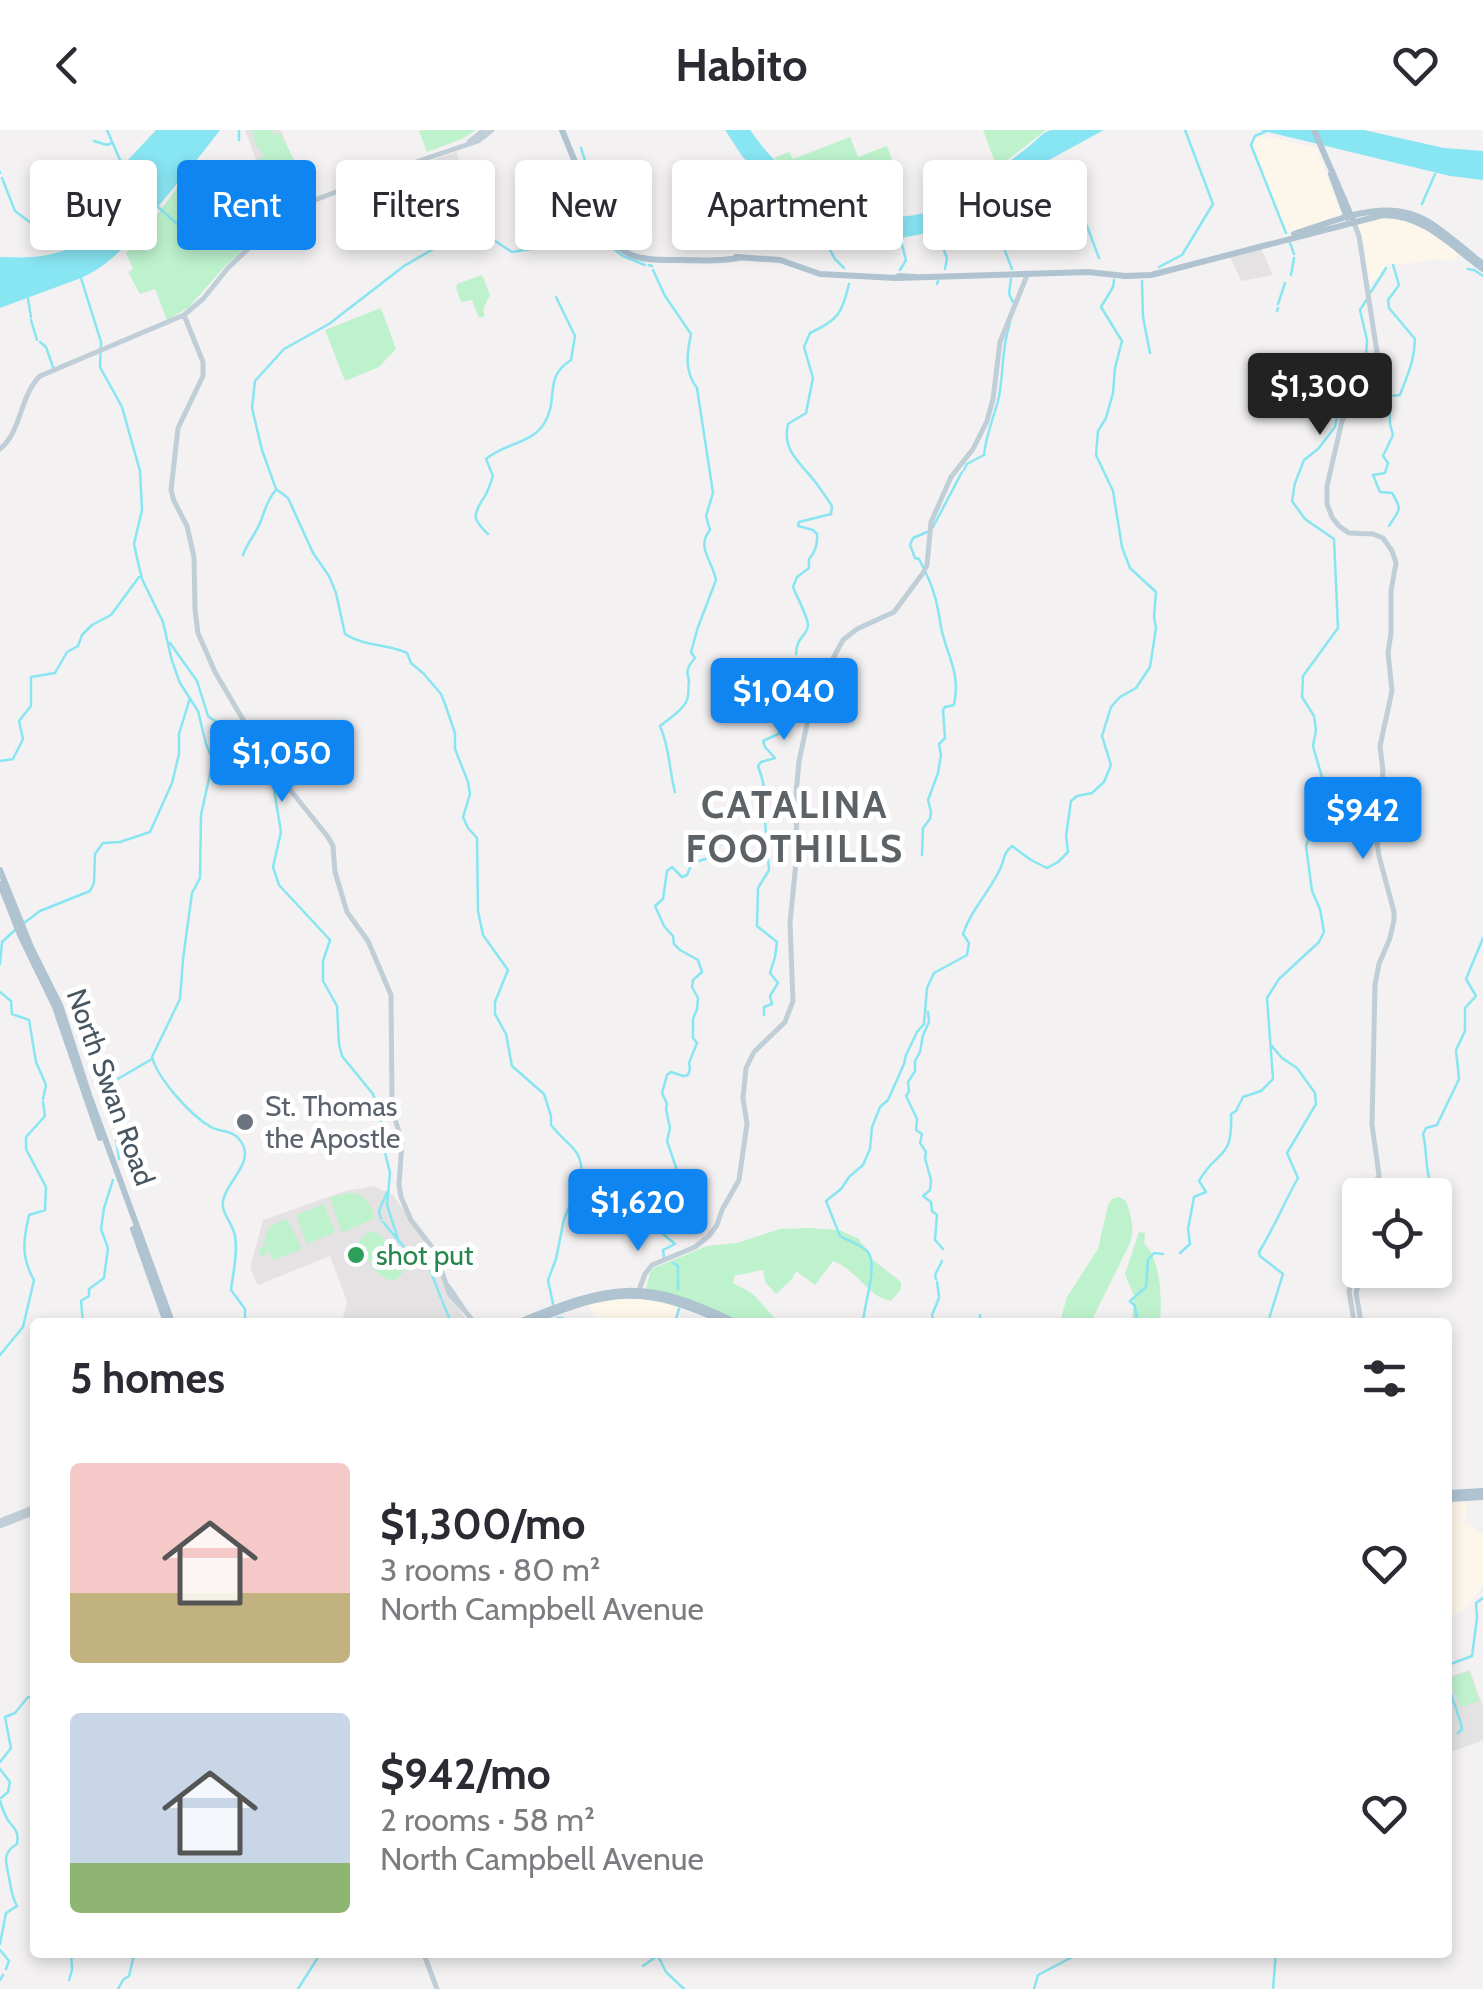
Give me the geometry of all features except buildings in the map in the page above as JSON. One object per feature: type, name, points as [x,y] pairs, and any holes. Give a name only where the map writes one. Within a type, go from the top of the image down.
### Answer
[{"type":"main road","points":[[565,130],[598,222],[608,238],[638,259],[770,258],[826,274],[896,278],[1088,272],[1151,275],[1350,220],[1383,215],[1408,218],[1429,228],[1483,267]]},
{"type":"main road","points":[[1314,130],[1350,220]]},
{"type":"main road","name":"North Swan Road","points":[[0,870],[26,936],[60,1005],[168,1318]]},
{"type":"main road","name":"North Swan Road","points":[[0,884],[55,1007],[84,1098],[135,1227]]},
{"type":"main road","points":[[531,1318],[615,1291],[641,1293],[725,1318]]},
{"type":"main road","points":[[541,1318],[583,1300]]},
{"type":"main road","points":[[698,1308],[717,1318]]},
{"type":"main road","points":[[1452,1496],[1483,1494]]},
{"type":"main road","points":[[1452,1497],[1483,1494]]},
{"type":"street","points":[[467,144],[484,130]]},
{"type":"street","points":[[0,449],[10,439],[24,400],[40,376],[184,315],[209,293],[276,215],[478,141],[492,130]]},
{"type":"street","points":[[1350,220],[1360,247],[1378,346],[1342,421],[1327,486],[1327,504],[1338,526],[1349,533],[1379,536],[1388,543],[1396,562],[1388,654],[1392,691],[1380,746],[1384,771],[1376,834],[1394,912],[1375,985],[1372,1124],[1377,1178]]},
{"type":"street","points":[[641,1293],[649,1271],[701,1243],[717,1225],[741,1172],[748,1124],[743,1098],[746,1068],[754,1052],[784,1022],[792,1008],[790,908],[803,737],[843,640],[894,612],[924,574],[931,522],[951,477],[973,449],[986,422],[994,398],[1000,342],[1028,273]]},
{"type":"street","points":[[184,315],[203,362],[203,376],[178,428],[171,490],[191,541],[198,633],[215,672],[254,740],[330,841],[342,899],[368,940],[390,988],[393,1109],[403,1152],[400,1190],[407,1212],[434,1250],[450,1295],[465,1311]]},
{"type":"street","points":[[448,1286],[471,1318]]},
{"type":"street","points":[[1350,1288],[1356,1318]]},
{"type":"street","points":[[1357,1288],[1357,1318]]},
{"type":"street","points":[[450,1295],[458,1302]]},
{"type":"street","points":[[0,1524],[30,1511]]},
{"type":"street","points":[[425,1958],[437,1989]]},
{"type":"shaded area","points":[[245,130],[281,130],[293,160],[256,160]]},
{"type":"shaded area","points":[[1260,135],[1317,150],[1341,213],[1339,217],[1284,233],[1252,145]]},
{"type":"shaded area","points":[[456,152],[459,160],[433,160]]},
{"type":"shaded area","points":[[1384,217],[1417,223],[1459,253],[1453,261],[1388,263],[1370,283],[1357,226]]},
{"type":"shaded area","points":[[1261,248],[1273,275],[1241,281],[1230,256]]},
{"type":"shaded area","points":[[374,1186],[393,1195],[433,1252],[447,1293],[465,1318],[343,1318],[347,1301],[330,1256],[258,1285],[250,1268],[263,1220],[345,1191]]},
{"type":"shaded area","points":[[611,1299],[677,1305],[674,1318],[596,1318],[587,1303]]},
{"type":"shaded area","points":[[1466,1501],[1464,1523],[1483,1534],[1483,1586],[1463,1611],[1452,1615],[1452,1503]]},
{"type":"shaded area","points":[[1470,1670],[1483,1707],[1483,1740],[1452,1752],[1452,1676]]},
{"type":"green space","points":[[252,130],[276,130],[271,135],[280,133],[294,160],[258,160],[265,156],[255,144]]},
{"type":"green space","points":[[476,130],[427,152],[419,131]]},
{"type":"green space","points":[[983,130],[1046,130],[1007,160],[994,160]]},
{"type":"green space","points":[[850,137],[858,157],[887,146],[892,160],[776,160],[774,158],[789,152],[793,159]]},
{"type":"green space","points":[[177,188],[177,250],[243,250],[189,307],[167,320],[155,289],[140,294],[128,272],[133,269],[126,253],[157,250],[157,215]]},
{"type":"green space","points":[[482,275],[490,295],[483,310],[485,316],[479,318],[472,300],[461,302],[456,288],[457,284]]},
{"type":"green space","points":[[381,308],[396,349],[379,367],[345,381],[325,330]]},
{"type":"green space","points":[[347,1193],[366,1200],[375,1218],[344,1232],[330,1198]]},
{"type":"green space","points":[[1112,1199],[1126,1201],[1131,1217],[1130,1243],[1093,1318],[1061,1318],[1067,1297],[1098,1249]]},
{"type":"green space","points":[[324,1204],[335,1232],[307,1244],[296,1215]]},
{"type":"green space","points":[[287,1219],[302,1249],[273,1260],[267,1249],[265,1256],[259,1255],[261,1246],[266,1247],[264,1241],[270,1226]]},
{"type":"green space","points":[[780,1229],[839,1230],[859,1239],[873,1260],[901,1282],[901,1289],[891,1301],[882,1298],[833,1261],[815,1285],[796,1271],[776,1294],[765,1282],[763,1270],[735,1275],[733,1283],[753,1294],[774,1318],[724,1318],[646,1289],[654,1268],[707,1246],[737,1243]]},
{"type":"green space","points":[[369,1231],[380,1234],[406,1269],[396,1280],[378,1273],[357,1243]]},
{"type":"green space","points":[[1139,1232],[1145,1233],[1144,1243],[1157,1269],[1160,1318],[1132,1318],[1134,1296],[1125,1274]]},
{"type":"green space","points":[[1469,1671],[1479,1701],[1461,1707],[1452,1677]]},
{"type":"water","points":[[156,130],[220,130],[196,160],[177,160],[177,183],[157,208],[157,160],[128,160]]},
{"type":"water","points":[[725,130],[750,130],[775,160],[746,160]]},
{"type":"water","points":[[1051,130],[1104,130],[1049,160],[1011,160]]},
{"type":"water","points":[[1260,130],[1364,130],[1444,148],[1483,151],[1483,180],[1450,176]]},
{"type":"water","points":[[923,213],[923,234],[903,238],[903,216]]},
{"type":"water","points":[[65,250],[121,250],[81,278],[0,308],[0,257],[49,255]]},
{"type":"waterway","points":[[107,130],[120,160]]},
{"type":"waterway","points":[[239,130],[239,140]]},
{"type":"waterway","points":[[1159,267],[1182,255],[1213,204],[1185,130]]},
{"type":"waterway","points":[[1269,130],[1255,136],[1251,145],[1286,233]]},
{"type":"waterway","points":[[94,141],[112,143]]},
{"type":"waterway","points":[[581,148],[585,160]]},
{"type":"waterway","points":[[1422,204],[1435,174]]},
{"type":"waterway","points":[[2,178],[15,211],[30,222]]},
{"type":"waterway","points":[[157,206],[177,224]]},
{"type":"waterway","points":[[1087,226],[1099,258]]},
{"type":"waterway","points":[[525,250],[512,252],[486,235],[435,248],[404,266],[329,324],[284,349],[255,381],[252,408],[276,489],[288,498],[313,553],[329,576],[345,634],[407,653],[411,663],[441,694],[468,782],[470,794],[463,817],[477,838],[478,911],[483,935],[508,970],[495,1002],[495,1014],[506,1034],[512,1066],[544,1094],[551,1125],[578,1155],[583,1185],[576,1193]]},
{"type":"waterway","points":[[900,270],[906,260],[901,241],[904,235]]},
{"type":"waterway","points":[[1290,243],[1294,254]]},
{"type":"waterway","points":[[615,250],[645,265]]},
{"type":"waterway","points":[[830,250],[844,268]]},
{"type":"waterway","points":[[944,250],[945,269]]},
{"type":"waterway","points":[[1005,250],[1012,269]]},
{"type":"waterway","points":[[1291,275],[1294,258]]},
{"type":"waterway","points":[[1389,526],[1398,504],[1392,493],[1380,492],[1373,475],[1385,473],[1388,463],[1383,456],[1393,435],[1389,396],[1400,395],[1415,339],[1389,308],[1388,300],[1399,285],[1393,265]]},
{"type":"waterway","points":[[1371,292],[1386,268]]},
{"type":"waterway","points":[[1468,269],[1483,276]]},
{"type":"waterway","points":[[653,270],[691,334],[688,368],[697,388],[713,493],[706,516],[710,530],[704,542],[716,580],[691,652],[695,658],[688,670],[687,700],[660,726],[675,792]]},
{"type":"waterway","points":[[81,278],[101,342],[100,367],[122,407],[140,471],[142,510],[134,544],[142,579],[163,622],[180,683],[198,711],[213,760],[201,815],[200,878],[192,893],[180,999],[152,1057],[161,1076],[185,1106],[211,1127],[236,1136],[244,1147],[243,1163],[225,1193],[223,1206],[236,1243],[231,1290],[245,1309],[245,1318]]},
{"type":"waterway","points":[[1011,279],[1009,294],[1013,302]]},
{"type":"waterway","points":[[864,1318],[871,1258],[868,1252],[840,1236],[826,1201],[863,1165],[880,1107],[888,1100],[924,1024],[927,988],[934,973],[967,955],[969,943],[963,934],[1006,854],[1012,846],[1047,868],[1068,852],[1071,801],[1092,793],[1104,782],[1111,765],[1102,736],[1111,707],[1136,688],[1150,667],[1156,592],[1130,568],[1122,547],[1113,491],[1096,455],[1098,431],[1113,393],[1122,341],[1101,307],[1114,280]]},
{"type":"waterway","points":[[1142,281],[1150,353]]},
{"type":"waterway","points":[[1278,304],[1285,283]]},
{"type":"waterway","points":[[796,654],[808,625],[793,587],[797,577],[809,568],[817,538],[813,530],[798,526],[799,522],[831,514],[832,506],[793,454],[787,441],[788,424],[806,413],[813,378],[804,347],[810,333],[837,315],[849,284]]},
{"type":"waterway","points":[[488,534],[476,518],[493,476],[486,459],[540,429],[549,413],[557,374],[571,360],[575,336],[556,297]]},
{"type":"waterway","points":[[28,299],[31,317]]},
{"type":"waterway","points":[[1180,1253],[1190,1244],[1188,1229],[1194,1197],[1206,1192],[1199,1181],[1230,1140],[1231,1114],[1243,1097],[1261,1091],[1273,1079],[1267,998],[1279,979],[1319,942],[1324,932],[1312,891],[1306,846],[1323,781],[1313,746],[1314,716],[1302,697],[1303,676],[1338,628],[1334,539],[1305,519],[1292,501],[1304,460],[1335,427],[1341,397],[1366,356],[1367,340],[1360,310],[1367,299]]},
{"type":"waterway","points":[[31,320],[37,340]]},
{"type":"waterway","points":[[964,470],[984,455],[998,401],[1010,323]]},
{"type":"waterway","points":[[40,342],[46,347],[53,367]]},
{"type":"waterway","points":[[933,527],[962,472]]},
{"type":"waterway","points":[[243,555],[275,491]]},
{"type":"waterway","points":[[923,567],[910,545],[913,538],[927,532]]},
{"type":"waterway","points":[[922,855],[923,828],[931,812],[928,800],[941,755],[939,744],[945,738],[943,710],[954,705],[956,693],[926,573]]},
{"type":"waterway","points":[[0,761],[13,759],[23,739],[19,721],[31,706],[31,677],[55,673],[67,652],[78,646],[92,625],[111,615],[139,577]]},
{"type":"waterway","points":[[170,643],[197,681],[208,716],[246,743],[272,777],[281,832],[273,867],[279,885],[330,940],[323,961],[323,981],[337,1006],[342,1056],[373,1094],[382,1117],[379,1128],[390,1173],[387,1205],[399,1242]]},
{"type":"waterway","points":[[785,685],[797,664]]},
{"type":"waterway","points":[[765,818],[758,766],[775,758],[763,741],[789,729],[782,709],[785,689]]},
{"type":"waterway","points":[[24,923],[40,911],[90,891],[95,854],[103,843],[150,832],[172,783],[179,734],[190,698]]},
{"type":"waterway","points":[[764,1015],[764,1007],[772,1004],[770,996],[778,983],[770,973],[777,942],[757,926],[758,888],[769,870],[765,822]]},
{"type":"waterway","points":[[664,1257],[663,1250],[675,1244],[662,1233],[662,1227],[668,1224],[666,1203],[678,1186],[679,1176],[667,1141],[670,1128],[662,1093],[671,1072],[688,1075],[697,1043],[693,1038],[693,1019],[698,998],[692,987],[693,980],[702,972],[698,960],[674,944],[655,906],[663,899],[667,871],[672,867],[682,877],[687,875],[692,863],[709,858],[723,841]]},
{"type":"waterway","points":[[0,964],[2,942],[15,930]]},
{"type":"waterway","points":[[1428,1178],[1423,1134],[1426,1128],[1437,1125],[1459,1079],[1456,1050],[1465,1031],[1465,1008],[1476,996],[1466,979],[1483,938]]},
{"type":"waterway","points":[[0,992],[11,1001],[12,1014],[29,1020],[36,1062],[46,1085],[43,1099]]},
{"type":"waterway","points":[[928,1012],[929,1022],[906,1096],[917,1119],[916,1130],[922,1134],[920,1143],[926,1152],[931,1180],[930,1190],[923,1196],[937,1215],[935,1240],[943,1249]]},
{"type":"waterway","points":[[1269,1318],[1283,1274],[1259,1252],[1298,1178],[1287,1153],[1316,1104],[1315,1093],[1297,1068],[1271,1045]]},
{"type":"waterway","points":[[119,1159],[110,1099],[116,1080],[152,1059]]},
{"type":"waterway","points":[[0,1355],[23,1327],[34,1280],[25,1256],[25,1233],[29,1215],[45,1210],[46,1187],[26,1149],[26,1137],[45,1116],[43,1102]]},
{"type":"waterway","points":[[83,1318],[81,1301],[104,1278],[108,1248],[101,1229],[113,1180]]},
{"type":"waterway","points":[[381,1219],[379,1211],[387,1192]]},
{"type":"waterway","points":[[553,1304],[548,1280],[574,1196]]},
{"type":"waterway","points":[[383,1222],[415,1260],[429,1267],[441,1298]]},
{"type":"waterway","points":[[1136,1318],[1130,1301],[1146,1287],[1148,1260],[1154,1253],[1163,1254]]},
{"type":"waterway","points":[[939,1267],[942,1261]]},
{"type":"waterway","points":[[673,1263],[678,1272]]},
{"type":"waterway","points":[[936,1279],[938,1269]]},
{"type":"waterway","points":[[678,1274],[678,1289]]},
{"type":"waterway","points":[[937,1282],[939,1296]]},
{"type":"waterway","points":[[933,1318],[939,1298]]},
{"type":"waterway","points":[[442,1301],[449,1318]]},
{"type":"waterway","points":[[676,1318],[679,1309]]},
{"type":"waterway","points":[[557,1318],[563,1318]]},
{"type":"waterway","points":[[1452,1664],[1472,1656],[1476,1603],[1483,1598]]},
{"type":"waterway","points":[[1452,1696],[1462,1729],[1458,1733]]},
{"type":"waterway","points":[[0,1762],[11,1748],[5,1717],[30,1698]]},
{"type":"waterway","points":[[0,1769],[10,1782],[8,1792],[1,1798]]},
{"type":"waterway","points":[[0,1801],[17,1840],[6,1860],[17,1906],[6,1913],[0,1944]]},
{"type":"waterway","points":[[0,1950],[9,1961],[6,1969]]},
{"type":"waterway","points":[[69,1980],[71,1958]]},
{"type":"waterway","points":[[118,1989],[129,1976],[134,1958]]},
{"type":"waterway","points":[[643,1966],[654,1958]]},
{"type":"waterway","points":[[659,1958],[666,1972],[684,1989]]},
{"type":"waterway","points":[[1034,1989],[1038,1975],[1071,1958]]},
{"type":"waterway","points":[[1273,1989],[1276,1958]]},
{"type":"waterway","points":[[298,1989],[317,1959]]},
{"type":"waterway","points":[[0,1980],[3,1975]]},
{"type":"place","name":"St. Thomas the Apostle","points":[[245,1122]]},
{"type":"place","name":"shot put","points":[[356,1255]]},
{"type":"district","name":"CATALINA FOOTHILLS","points":[[795,826]]}]
